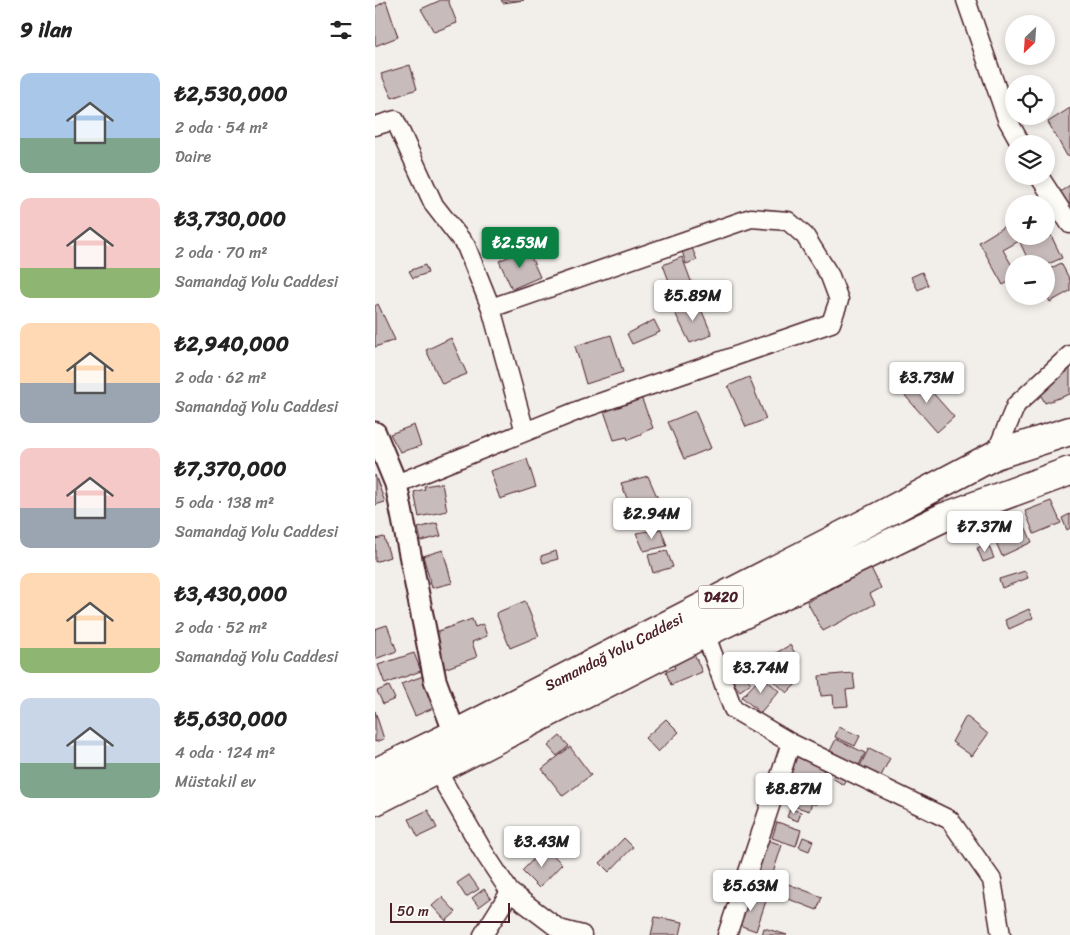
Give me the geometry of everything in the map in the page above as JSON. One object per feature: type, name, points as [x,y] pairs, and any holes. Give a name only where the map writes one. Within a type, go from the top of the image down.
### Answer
[{"type":"highway","name":"Samandağ Yolu Caddesi","points":[[375,773],[455,734],[995,455],[1070,431]]},
{"type":"highway","name":"Samandağ Yolu Caddesi","points":[[375,801],[705,633],[943,518],[1070,471]]},
{"type":"street","points":[[966,0],[1007,118],[1016,135]]},
{"type":"street","points":[[375,126],[395,120],[434,205],[466,246],[491,308],[525,432]]},
{"type":"street","points":[[1045,185],[1070,224]]},
{"type":"street","points":[[396,484],[582,409],[831,323],[839,300],[829,276],[805,236],[788,221],[751,218],[491,308]]},
{"type":"street","points":[[995,455],[1016,405],[1070,355]]},
{"type":"street","points":[[375,432],[396,484],[435,680],[455,734]]},
{"type":"street","points":[[705,633],[733,709],[791,743],[950,820],[992,880],[1001,935]]},
{"type":"street","points":[[727,935],[791,743]]},
{"type":"street","points":[[436,770],[483,851],[510,892],[559,929],[582,935]]},
{"type":"street","points":[[483,935],[510,892]]},
{"type":"building","points":[[441,0],[448,0],[457,23],[434,32],[421,9]]},
{"type":"building","points":[[501,0],[524,0],[503,3]]},
{"type":"building","points":[[386,1],[398,37],[375,46],[375,7]]},
{"type":"building","points":[[410,65],[417,89],[392,98],[381,74]]},
{"type":"building","points":[[1070,108],[1070,155],[1067,156],[1050,125],[1055,125],[1055,118]]},
{"type":"building","points":[[1070,185],[1070,211],[1057,194]]},
{"type":"building","points":[[1005,226],[1005,245],[1012,245],[1003,250],[1006,255],[1005,284],[1003,285],[979,242]]},
{"type":"building","points":[[1055,244],[1062,258],[1055,261],[1055,255],[1026,255],[1021,245]]},
{"type":"building","points":[[527,248],[540,277],[512,289],[499,261]]},
{"type":"building","points":[[692,248],[697,260],[686,264],[682,251]]},
{"type":"building","points":[[682,257],[694,289],[675,297],[663,265]]},
{"type":"building","points":[[1061,263],[1070,280],[1070,291],[1055,299],[1055,266]]},
{"type":"building","points":[[425,265],[428,273],[413,278],[409,271]]},
{"type":"building","points":[[922,272],[928,285],[918,290],[911,277]]},
{"type":"building","points":[[698,302],[712,335],[690,343],[674,311]]},
{"type":"building","points":[[378,304],[395,340],[375,347],[375,306]]},
{"type":"building","points":[[654,320],[660,332],[632,344],[627,334]]},
{"type":"building","points":[[611,335],[623,372],[586,384],[575,346]]},
{"type":"building","points":[[451,338],[467,374],[442,384],[426,350]]},
{"type":"building","points":[[1070,359],[1070,394],[1045,403],[1038,390]]},
{"type":"building","points":[[918,376],[954,417],[937,432],[901,391]]},
{"type":"building","points":[[749,377],[766,419],[746,427],[728,386]]},
{"type":"building","points":[[641,397],[653,428],[628,440],[627,437],[614,440],[603,408]]},
{"type":"building","points":[[695,411],[711,448],[684,459],[668,422]]},
{"type":"building","points":[[414,425],[421,446],[400,452],[390,434]]},
{"type":"building","points":[[527,459],[536,487],[500,499],[490,471]]},
{"type":"building","points":[[375,475],[385,502],[375,505]]},
{"type":"building","points":[[648,476],[662,508],[634,516],[621,483]]},
{"type":"building","points":[[442,483],[447,511],[419,517],[414,492],[425,489],[424,486]]},
{"type":"building","points":[[1051,501],[1061,523],[1034,534],[1025,511]]},
{"type":"building","points":[[1070,514],[1070,528],[1067,530],[1062,518]]},
{"type":"building","points":[[1021,517],[1032,542],[1002,556],[991,531]]},
{"type":"building","points":[[437,523],[441,536],[421,541],[418,528]]},
{"type":"building","points":[[661,529],[667,546],[644,551],[636,533]]},
{"type":"building","points":[[384,537],[390,557],[375,562],[375,539]]},
{"type":"building","points":[[988,544],[994,558],[983,562],[977,548]]},
{"type":"building","points":[[443,550],[452,583],[432,588],[423,556]]},
{"type":"building","points":[[556,551],[558,559],[543,563],[541,556]]},
{"type":"building","points":[[667,551],[673,567],[653,573],[648,555]]},
{"type":"building","points":[[871,568],[881,588],[870,594],[875,604],[823,631],[807,602]]},
{"type":"building","points":[[1025,571],[1028,578],[1002,588],[999,579]]},
{"type":"building","points":[[525,601],[539,636],[510,648],[496,613]]},
{"type":"building","points":[[1029,609],[1033,618],[1009,629],[1005,620]]},
{"type":"building","points":[[472,619],[475,627],[483,624],[487,636],[472,642],[477,657],[444,669],[430,634]]},
{"type":"building","points":[[387,625],[397,651],[375,659],[375,629]]},
{"type":"building","points":[[790,645],[801,663],[787,671],[776,653]]},
{"type":"building","points":[[693,651],[702,672],[671,685],[666,672],[675,668],[672,661]]},
{"type":"building","points":[[414,653],[421,671],[385,684],[378,665]]},
{"type":"building","points":[[734,664],[751,683],[740,691],[724,672]]},
{"type":"building","points":[[782,665],[799,681],[787,693],[770,678]]},
{"type":"building","points":[[853,673],[855,689],[846,690],[848,706],[834,707],[833,695],[821,696],[819,676]]},
{"type":"building","points":[[426,675],[438,706],[415,716],[401,684]]},
{"type":"building","points":[[762,676],[779,691],[760,713],[742,697]]},
{"type":"building","points":[[389,686],[395,699],[383,704],[377,691]]},
{"type":"building","points":[[375,711],[384,739],[375,742]]},
{"type":"building","points":[[966,716],[988,734],[972,756],[952,742]]},
{"type":"building","points":[[666,719],[679,732],[658,752],[645,738]]},
{"type":"building","points":[[839,727],[860,736],[855,746],[835,737]]},
{"type":"building","points":[[560,736],[569,746],[557,756],[548,746]]},
{"type":"building","points":[[836,739],[865,753],[858,767],[829,753]]},
{"type":"building","points":[[570,747],[591,775],[563,796],[542,769]]},
{"type":"building","points":[[869,748],[890,758],[880,778],[859,768]]},
{"type":"building","points":[[796,753],[826,763],[821,778],[825,780],[816,805],[812,803],[809,811],[779,801]]},
{"type":"building","points":[[837,770],[849,777],[844,785],[832,778]]},
{"type":"building","points":[[790,809],[801,812],[798,821],[787,817]]},
{"type":"building","points":[[428,810],[437,828],[418,837],[409,819]]},
{"type":"building","points":[[777,822],[801,830],[796,846],[772,838]]},
{"type":"building","points":[[803,837],[813,841],[809,851],[799,847]]},
{"type":"building","points":[[624,838],[633,847],[609,872],[600,863]]},
{"type":"building","points":[[765,839],[782,845],[773,873],[779,875],[772,895],[756,890],[759,880],[752,878]]},
{"type":"building","points":[[545,847],[562,864],[539,888],[522,871]]},
{"type":"building","points":[[469,875],[479,889],[466,897],[457,883]]},
{"type":"building","points":[[783,882],[822,897],[817,910],[778,895]]},
{"type":"building","points":[[484,889],[491,898],[479,907],[472,898]]},
{"type":"building","points":[[746,894],[766,901],[756,931],[736,924]]},
{"type":"building","points":[[442,897],[456,912],[446,921],[432,906]]},
{"type":"building","points":[[655,917],[683,922],[680,935],[651,935]]},
{"type":"building","points":[[764,928],[787,935],[762,935]]}]
